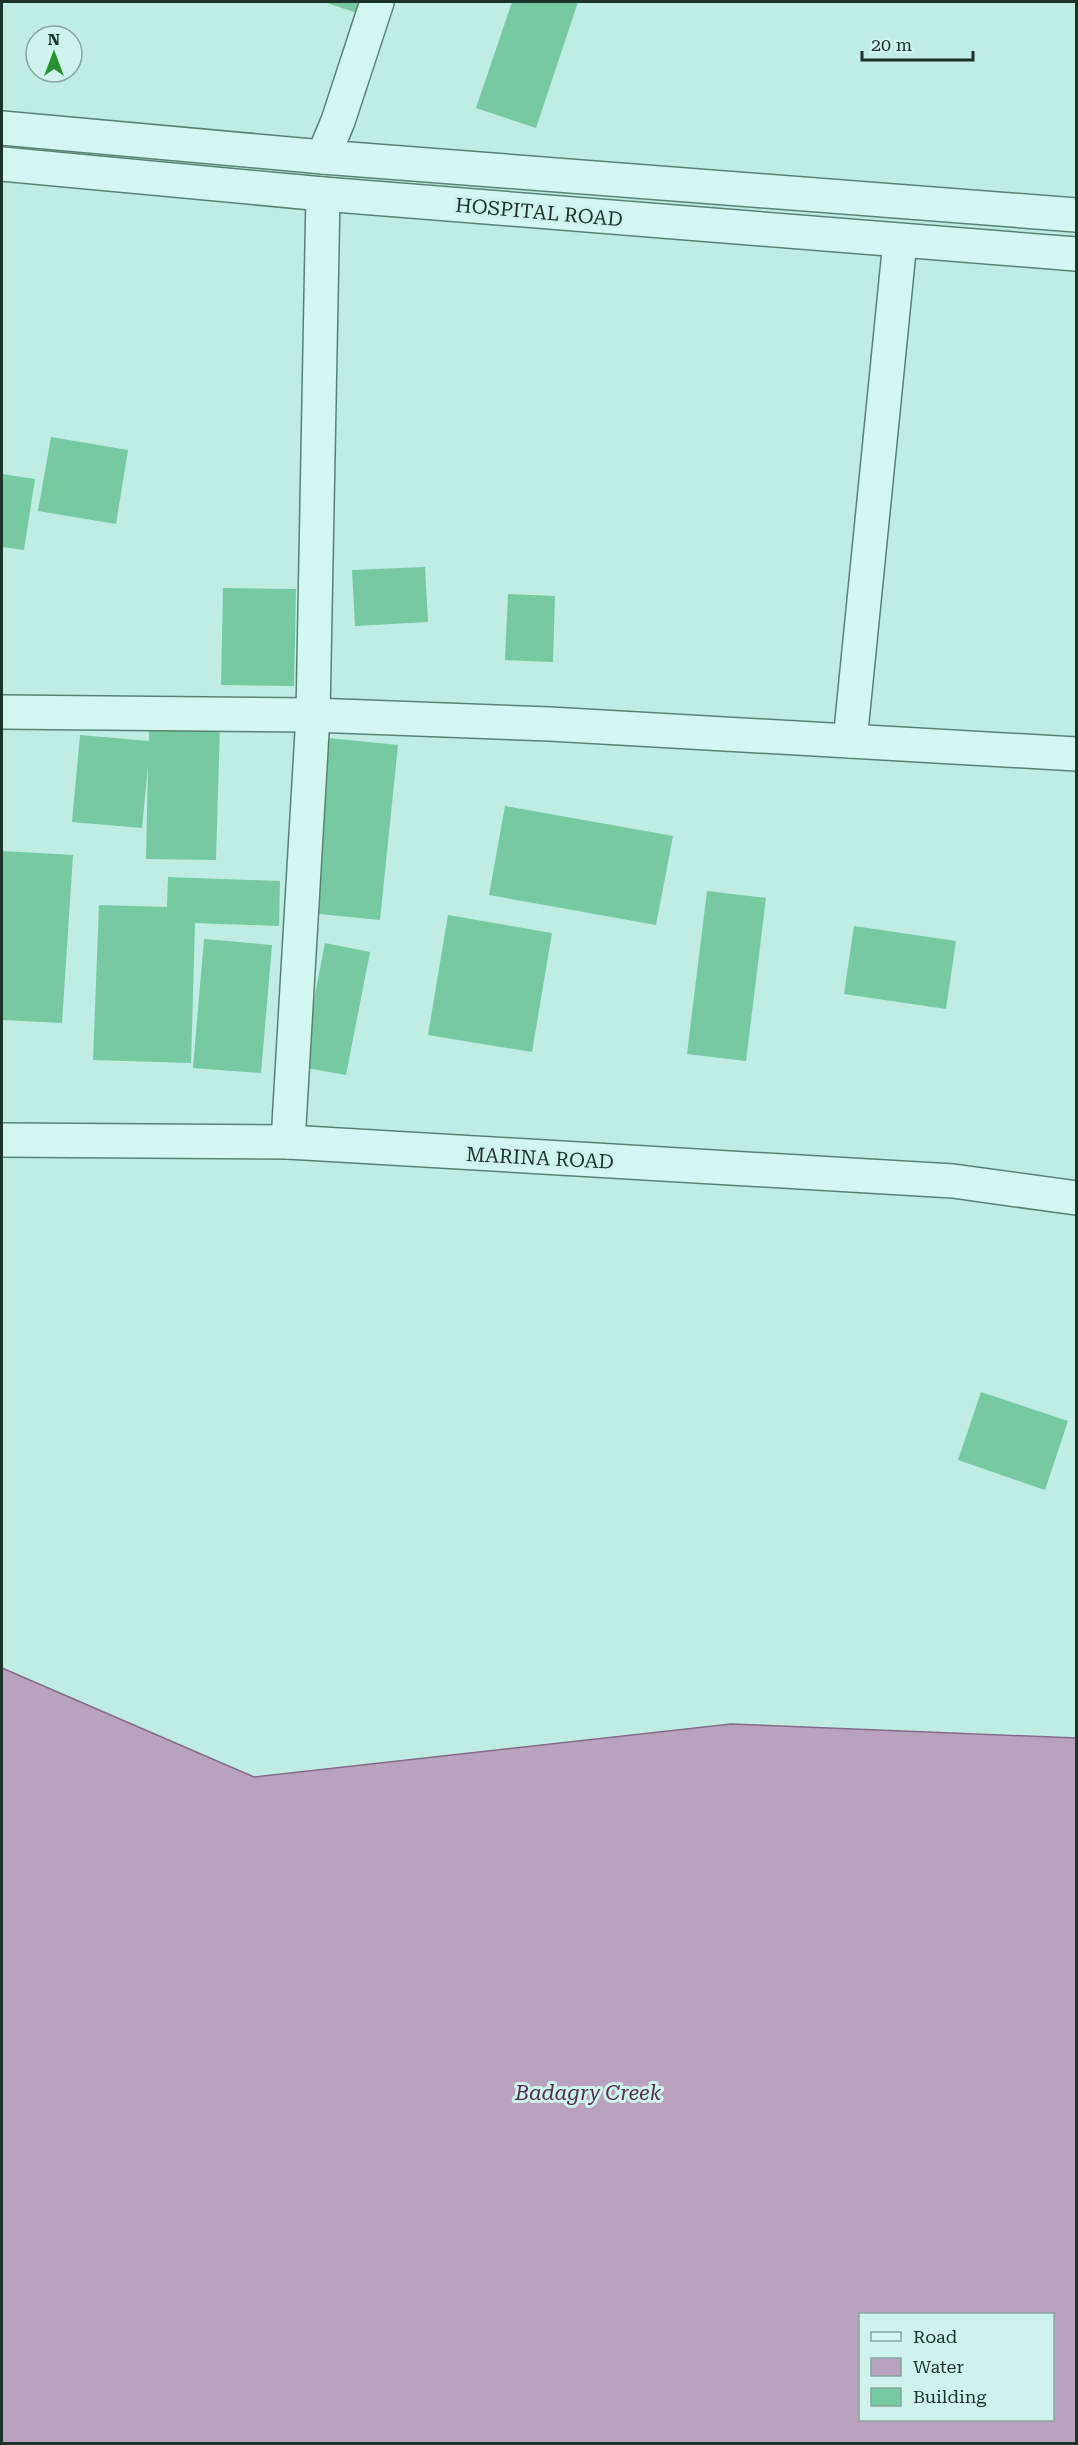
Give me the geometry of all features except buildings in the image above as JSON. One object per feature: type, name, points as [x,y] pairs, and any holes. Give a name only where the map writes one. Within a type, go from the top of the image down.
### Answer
[{"type":"street","points":[[323,157],[338,121],[377,2]]},
{"type":"street","name":"HOSPITAL ROAD","points":[[2,128],[323,157],[1077,215]]},
{"type":"street","name":"HOSPITAL ROAD","points":[[2,165],[323,194],[1077,254]]},
{"type":"street","points":[[288,1142],[313,716],[323,194]]},
{"type":"street","points":[[850,741],[900,241]]},
{"type":"street","points":[[2,712],[313,716],[550,724],[1077,754]]},
{"type":"street","name":"MARINA ROAD","points":[[2,1140],[288,1142],[953,1181],[1077,1198]]},
{"type":"water","name":"Badagry Creek","points":[[2,1668],[254,1777],[731,1724],[1076,1738],[1076,2443],[2,2443]]}]
